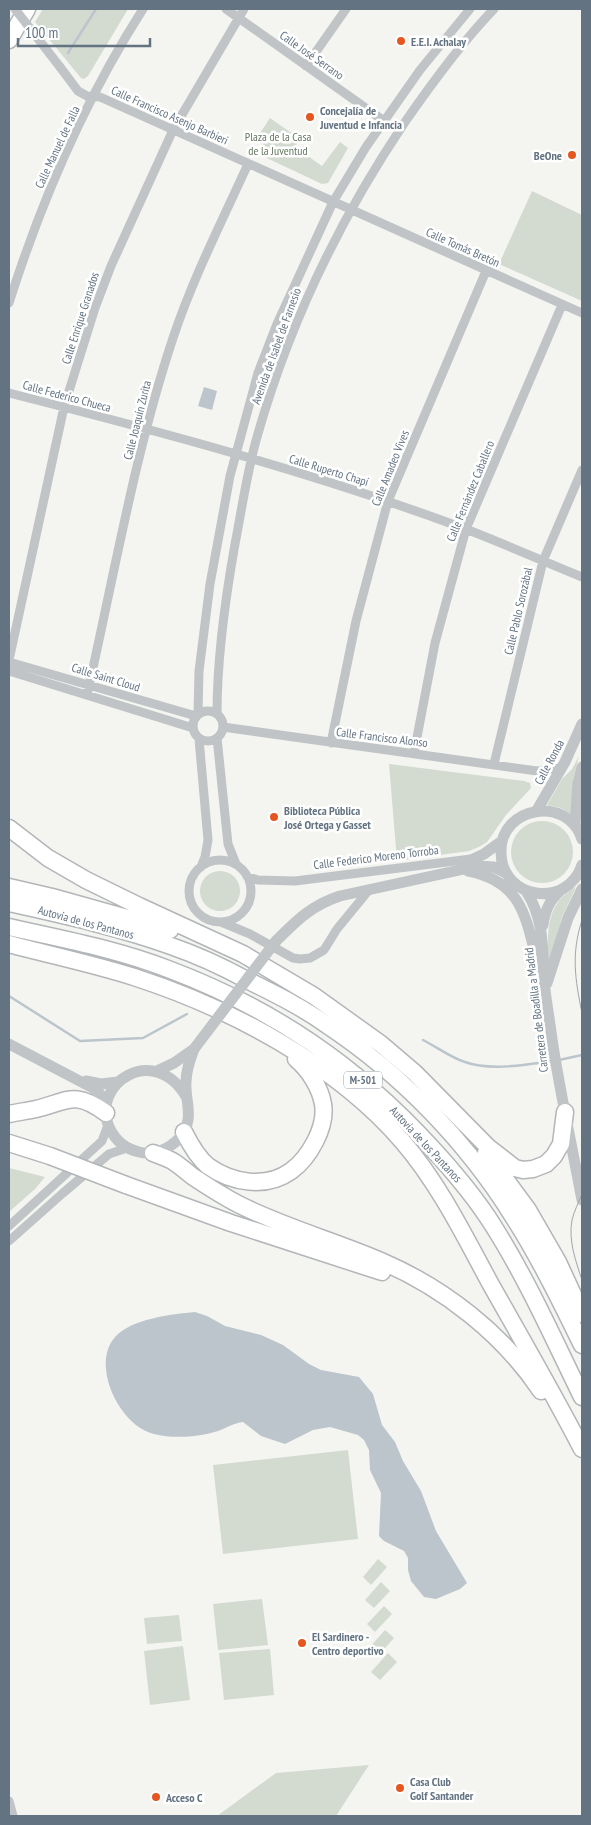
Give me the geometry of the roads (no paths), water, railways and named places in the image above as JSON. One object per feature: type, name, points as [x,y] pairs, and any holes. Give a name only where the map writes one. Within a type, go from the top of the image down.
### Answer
[{"type":"highway","points":[[9,40],[27,9]]},
{"type":"highway","points":[[9,828],[48,858],[86,880],[236,950],[314,996],[375,1039],[415,1073],[503,1160],[515,1168],[523,1170],[533,1169],[546,1164],[554,1156],[561,1144],[565,1112]]},
{"type":"highway","points":[[9,887],[159,926],[267,969]]},
{"type":"highway","name":"Autovía de los Pantanos","points":[[9,903],[114,929],[171,946],[222,967],[283,998],[328,1025],[384,1068],[437,1118],[474,1161],[514,1217],[544,1270],[582,1345]]},
{"type":"highway","name":"Autovía de los Pantanos","points":[[9,927],[112,951],[166,968],[214,987],[274,1018],[317,1046],[368,1084],[418,1132],[457,1175],[493,1226],[525,1281],[582,1397]]},
{"type":"highway","points":[[9,944],[132,976],[173,990],[210,1006],[293,1049],[366,1104],[403,1142],[440,1192],[582,1449]]},
{"type":"highway","points":[[184,1132],[197,1154],[207,1165],[227,1177],[247,1182],[262,1182],[278,1178],[291,1171],[307,1156],[317,1139],[322,1125],[324,1105],[314,1081],[303,1065],[273,1040]]},
{"type":"highway","points":[[9,1114],[36,1109],[64,1099],[79,1098],[92,1103],[107,1114]]},
{"type":"highway","points":[[456,1114],[528,1210],[558,1262],[582,1314]]},
{"type":"highway","points":[[9,1142],[231,1223],[398,1278],[471,1316]]},
{"type":"highway","points":[[153,1153],[173,1161],[193,1176],[239,1204],[281,1224],[382,1261],[427,1283],[498,1339],[527,1372],[582,1453]]},
{"type":"street","name":"Calle Francisco Asenjo Barbieri","points":[[15,9],[78,92],[87,96],[100,97],[334,202]]},
{"type":"street","name":"Calle Manuel de Falla","points":[[9,303],[48,195],[70,144],[94,96],[143,9]]},
{"type":"street","name":"Calle José Serrano","points":[[226,9],[384,121]]},
{"type":"street","name":"Calle Enrique Granados","points":[[9,661],[64,407],[95,308],[111,266],[173,130],[244,9]]},
{"type":"street","points":[[306,66],[346,9]]},
{"type":"street","name":"Avenida de Isabel de Farnesio","points":[[197,715],[199,671],[210,584],[235,454],[258,373],[296,280],[334,202],[384,121],[435,51],[470,9]]},
{"type":"street","name":"Avenida de Isabel de Farnesio","points":[[217,714],[217,683],[228,587],[252,459],[257,437],[293,331],[339,230],[362,189],[420,100],[494,9]]},
{"type":"street","name":"Calle Joaquín Zurita","points":[[87,695],[146,430],[174,336],[188,296],[248,164]]},
{"type":"street","name":"Calle Tomás Bretón","points":[[334,202],[582,314]]},
{"type":"street","name":"Calle Amadeo Vives","points":[[331,743],[356,621],[388,501],[486,271]]},
{"type":"street","name":"Calle Fernández Caballero","points":[[414,753],[435,643],[466,529],[562,305]]},
{"type":"street","name":"Calle Federico Chueca","points":[[9,393],[235,454]]},
{"type":"street","name":"Calle Ruperto Chapí","points":[[235,454],[388,501],[466,529],[582,577]]},
{"type":"street","name":"Calle Pablo Sorozábal","points":[[494,764],[543,561],[582,470]]},
{"type":"street","name":"Calle Saint Cloud","points":[[9,661],[171,710],[197,715]]},
{"type":"street","name":"Calle Saint Cloud","points":[[9,672],[193,728]]},
{"type":"street","points":[[217,738],[208,741],[199,738],[195,734],[193,728],[197,715],[208,711],[217,714],[223,722],[223,727],[217,738],[228,844],[236,864],[248,877],[251,892],[247,907],[236,918],[221,922]]},
{"type":"street","name":"Calle Ronda","points":[[537,810],[552,786],[577,738],[582,724]]},
{"type":"street","name":"Calle Francisco Alonso","points":[[223,727],[537,771],[561,768]]},
{"type":"street","points":[[199,738],[208,840],[205,857],[191,881],[190,898],[198,912],[212,921],[221,922],[250,934],[292,958],[310,958],[324,950],[337,929],[370,889]]},
{"type":"street","points":[[580,834],[577,788],[582,767]]},
{"type":"street","points":[[537,771],[548,778],[552,786]]},
{"type":"street","points":[[582,785],[582,795]]},
{"type":"street","points":[[537,810],[548,810],[568,818],[580,834]]},
{"type":"street","name":"Calle Federico Moreno Torroba","points":[[248,877],[258,880],[295,882],[476,858],[493,849],[519,817],[537,810]]},
{"type":"street","points":[[502,840],[500,851],[502,862],[506,872],[518,886],[526,891],[537,894],[549,894],[560,891]]},
{"type":"street","points":[[441,874],[476,858]]},
{"type":"street","points":[[200,867],[215,860],[236,864]]},
{"type":"street","name":"Carretera de Boadilla a Madrid","points":[[541,934],[545,912],[551,899],[575,879],[582,865]]},
{"type":"street","points":[[156,1071],[174,1063],[194,1049],[276,941],[290,926],[312,908],[325,901],[370,889],[478,866],[494,867],[506,872]]},
{"type":"street","points":[[464,870],[483,873],[496,879],[508,888],[518,901],[545,990]]},
{"type":"street","points":[[545,990],[568,918],[582,889]]},
{"type":"street","name":"Carretera de Boadilla a Madrid","points":[[526,891],[534,904],[541,934],[545,990],[552,1039],[582,1200]]},
{"type":"street","points":[[13,1047],[77,1079],[100,1094],[119,1142],[127,1148],[139,1152],[153,1153],[165,1149],[176,1142],[184,1132],[188,1115],[186,1098],[187,1069],[194,1049]]},
{"type":"street","points":[[9,1226],[102,1141],[110,1092],[118,1082],[136,1072],[143,1070],[156,1071],[169,1077],[180,1086],[186,1098]]},
{"type":"street","points":[[77,1079],[93,1084],[118,1082]]},
{"type":"street","points":[[9,1241],[110,1154],[127,1148]]},
{"type":"street","points":[[9,1801],[13,1816]]},
{"type":"waterway","points":[[68,53],[96,9]]},
{"type":"waterway","points":[[9,996],[80,1041],[143,1038],[187,1014]]},
{"type":"waterway","points":[[423,1040],[454,1058],[475,1065],[496,1067],[551,1061]]},
{"type":"waterway","points":[[559,1060],[582,1055]]},
{"type":"tram line","points":[[582,920],[575,955],[582,1013]]},
{"type":"tram line","points":[[582,1194],[571,1228],[573,1251],[582,1280]]},
{"type":"place","name":"E.E.I. Achalay","points":[[401,41]]},
{"type":"place","name":"Concejalía de Juventud e Infancia","points":[[310,117]]},
{"type":"place","name":"BeOne","points":[[572,155]]},
{"type":"place","name":"Biblioteca Pública José Ortega y Gasset","points":[[274,817]]},
{"type":"place","name":"El Sardinero - Centro deportivo","points":[[302,1643]]},
{"type":"place","name":"Casa Club Golf Santander","points":[[400,1788]]},
{"type":"place","name":"Acceso C","points":[[156,1797]]},
{"type":"park label","name":"Plaza de la Casa de la Juventud","points":[[278,143]]}]
